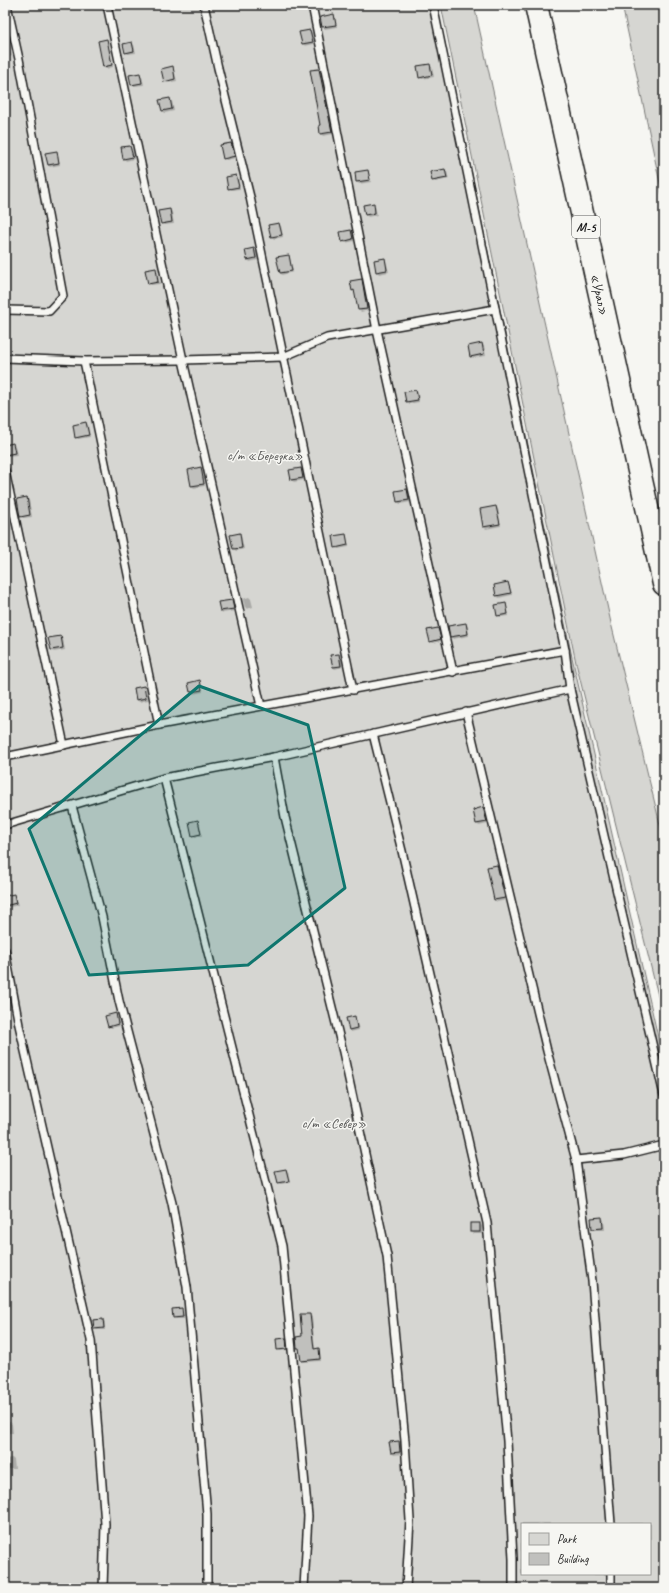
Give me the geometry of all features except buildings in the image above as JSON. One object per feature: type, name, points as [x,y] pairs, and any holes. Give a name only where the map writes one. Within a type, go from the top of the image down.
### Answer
[{"type":"highway","name":"«Урал»","points":[[536,5],[664,584]]},
{"type":"highway","name":"«Урал»","points":[[549,5],[664,524]]},
{"type":"lane","points":[[5,310],[49,311],[63,296],[20,59],[6,5]]},
{"type":"lane","points":[[107,5],[183,360],[261,706]]},
{"type":"lane","points":[[204,5],[250,197],[353,690]]},
{"type":"lane","points":[[312,5],[377,330],[453,672]]},
{"type":"lane","points":[[433,5],[565,650],[570,689],[664,1095]]},
{"type":"lane","points":[[5,358],[84,361],[283,357],[327,338],[495,309]]},
{"type":"lane","points":[[84,361],[159,725]]},
{"type":"lane","points":[[5,472],[64,745]]},
{"type":"lane","points":[[5,757],[159,725],[453,672],[565,650]]},
{"type":"lane","points":[[5,825],[164,778],[274,756],[570,689]]},
{"type":"lane","points":[[466,712],[547,1051],[576,1160],[592,1281],[611,1523]]},
{"type":"lane","points":[[373,734],[402,851],[487,1223],[507,1441],[513,1588]]},
{"type":"lane","points":[[274,756],[284,817],[343,1052],[387,1256],[405,1441],[410,1520],[406,1588]]},
{"type":"lane","points":[[164,778],[282,1246],[308,1516],[304,1588]]},
{"type":"lane","points":[[72,806],[102,917],[119,1001],[172,1203],[187,1287],[207,1514],[207,1588]]},
{"type":"lane","points":[[5,950],[19,1025],[91,1340],[105,1524],[103,1588]]},
{"type":"lane","points":[[576,1160],[624,1155],[664,1145]]},
{"type":"lane","points":[[611,1575],[611,1588]]},
{"type":"highlighted area","points":[[199,686],[308,725],[345,888],[248,965],[89,975],[29,829]]},
{"type":"green space","name":"с/т «Север»","points":[[5,5],[437,5],[572,657],[664,1064],[664,1588],[5,1588]]},
{"type":"green space","points":[[441,5],[474,5],[611,623],[664,841],[664,1020],[576,663]]},
{"type":"green space","points":[[622,5],[661,5],[664,20],[664,202]]},
{"type":"park label","name":"с/т «Березка»","points":[[265,455]]}]
